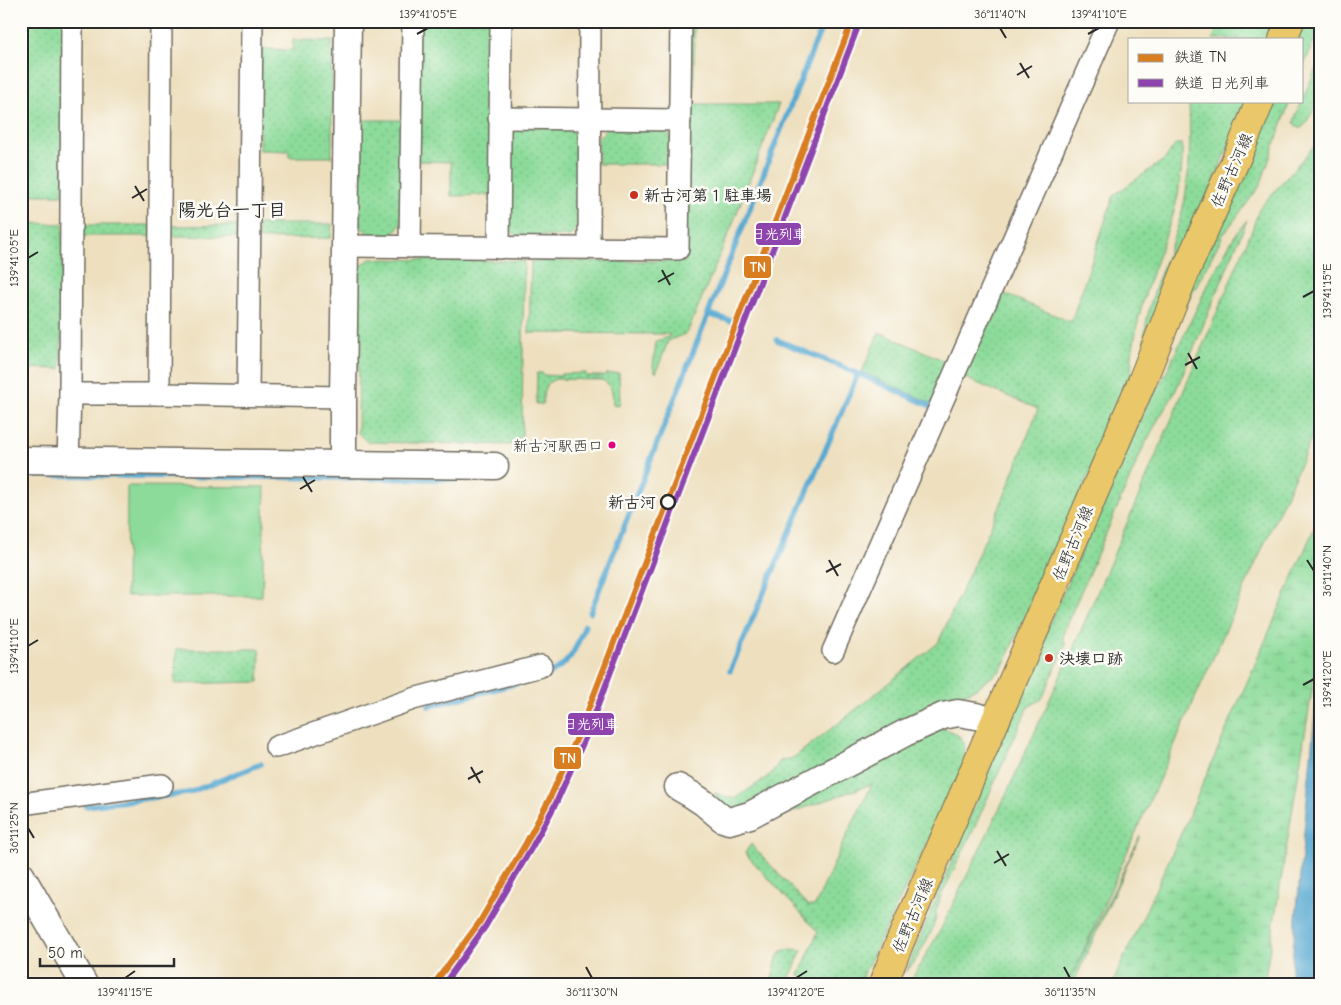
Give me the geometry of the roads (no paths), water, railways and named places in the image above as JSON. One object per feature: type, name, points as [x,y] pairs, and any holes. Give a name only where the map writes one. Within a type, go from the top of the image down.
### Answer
[{"type":"main road","points":[[1283,38],[1290,21]]},
{"type":"main road","name":"佐野古河線","points":[[883,984],[898,944],[1143,379],[1186,270],[1244,142],[1260,102]]},
{"type":"street","points":[[68,461],[72,21]]},
{"type":"street","points":[[159,394],[161,21]]},
{"type":"street","points":[[248,395],[252,21]]},
{"type":"street","points":[[343,464],[348,21]]},
{"type":"street","points":[[410,247],[413,21]]},
{"type":"street","points":[[499,248],[500,21]]},
{"type":"street","points":[[589,248],[590,21]]},
{"type":"street","points":[[345,246],[678,249],[681,21]]},
{"type":"street","points":[[834,650],[1109,21]]},
{"type":"street","points":[[500,118],[680,120]]},
{"type":"street","points":[[70,394],[343,397]]},
{"type":"street","points":[[21,460],[495,466]]},
{"type":"street","points":[[276,747],[413,699],[541,666]]},
{"type":"street","points":[[678,787],[692,795],[723,819],[729,821],[750,815],[906,733],[943,716],[958,713],[996,721]]},
{"type":"street","points":[[21,804],[162,785]]},
{"type":"street","points":[[21,875],[84,984]]},
{"type":"water","points":[[1320,658],[1320,984],[1290,984]]},
{"type":"waterway","points":[[590,613],[824,21]]},
{"type":"waterway","points":[[708,314],[732,321]]},
{"type":"waterway","points":[[777,340],[933,407]]},
{"type":"waterway","points":[[730,671],[858,374]]},
{"type":"waterway","points":[[21,475],[458,479]]},
{"type":"waterway","points":[[429,706],[546,676],[562,666],[572,655],[585,625]]},
{"type":"waterway","points":[[86,806],[188,793],[261,764]]},
{"type":"rail line","name":"TN","points":[[434,984],[479,923],[526,843],[549,800],[580,731],[852,21]]},
{"type":"rail line","name":"日光列車","points":[[444,984],[485,927],[532,847],[556,803],[587,734],[859,24]]},
{"type":"place","name":"新古河第１駐車場","points":[[634,195]]},
{"type":"place","name":"新古河駅西口","points":[[612,445]]},
{"type":"place","name":"新古河","points":[[668,502]]},
{"type":"place","name":"決壊口跡","points":[[1049,658]]},
{"type":"district","name":"陽光台一丁目","points":[[232,210]]}]
